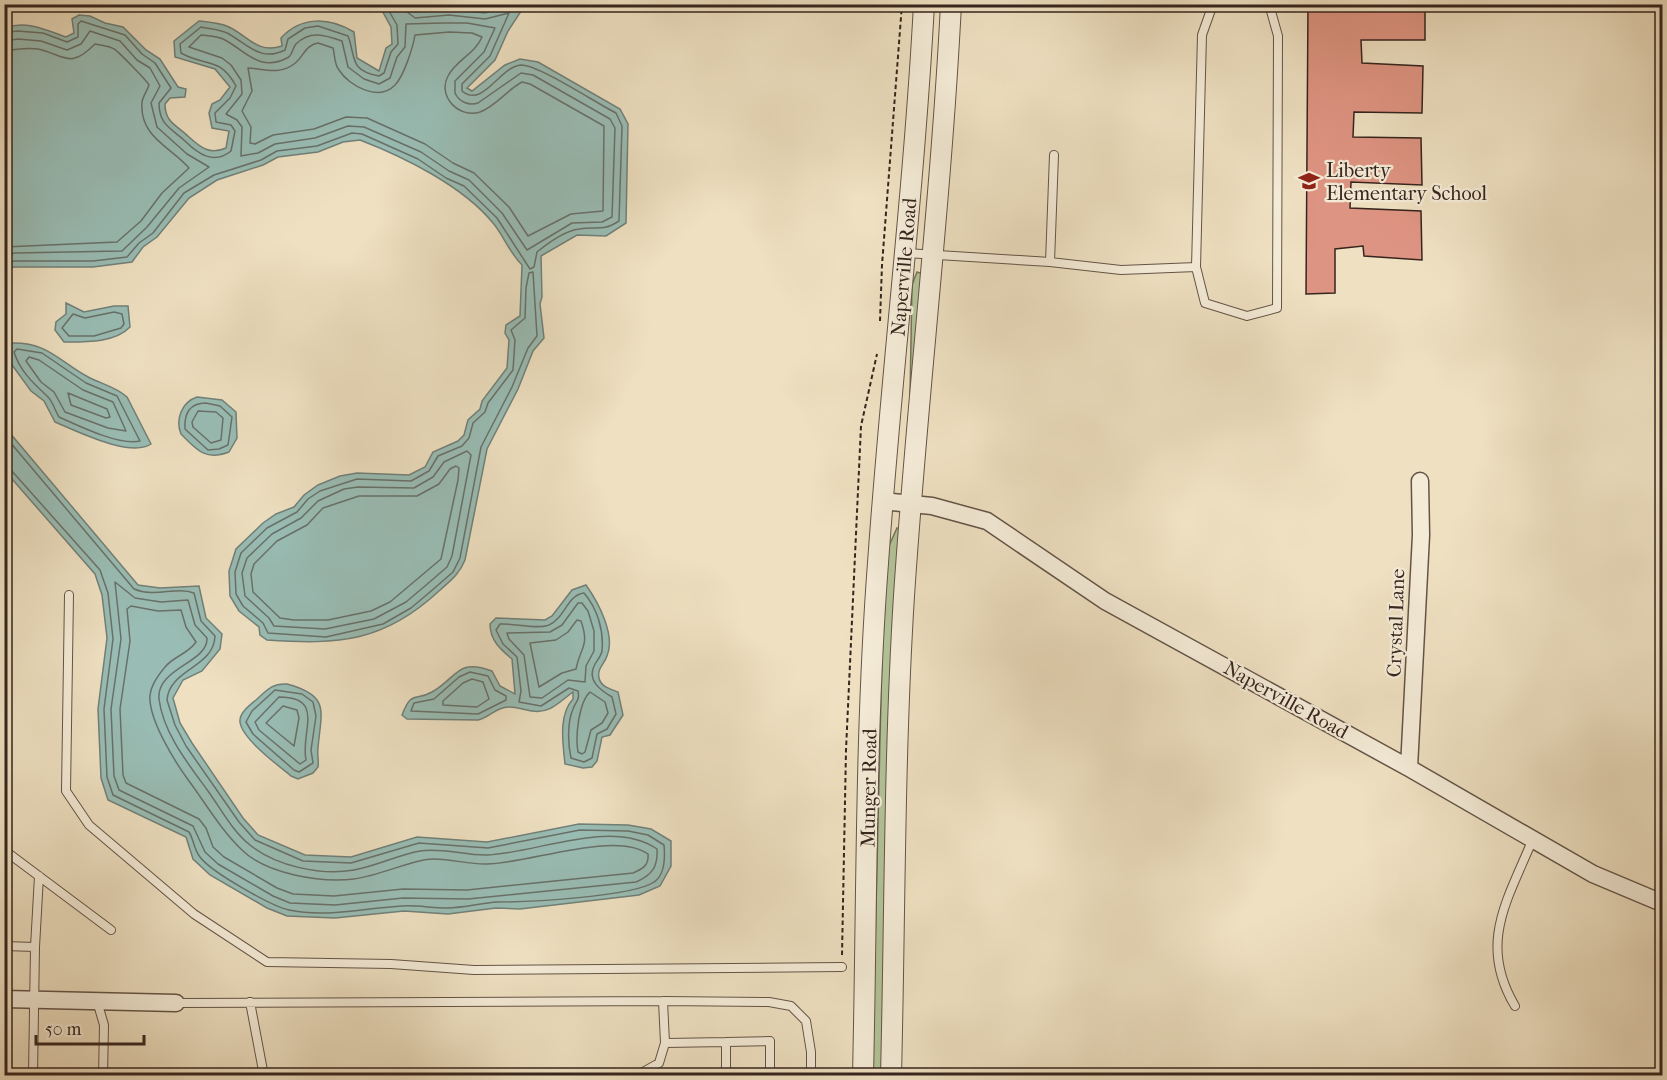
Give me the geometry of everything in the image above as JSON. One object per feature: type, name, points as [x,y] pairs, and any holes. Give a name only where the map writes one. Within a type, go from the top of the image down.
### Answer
[{"type":"street","name":"Naperville Road","points":[[924,4],[906,253],[882,501],[911,503],[987,521],[1105,601],[1409,768],[1532,841],[1593,874],[1662,903]]},
{"type":"street","name":"Naperville Road","points":[[911,503],[934,255],[951,4]]},
{"type":"street","name":"Crystal Lane","points":[[1409,768],[1421,535],[1420,480]]},
{"type":"street","name":"Munger Road","points":[[863,1076],[871,705],[882,501]]},
{"type":"street","name":"Munger Road","points":[[891,1076],[901,663],[911,503]]},
{"type":"street","points":[[4,999],[176,1003]]},
{"type":"lane","points":[[1213,4],[1202,34],[1196,267],[1205,303],[1247,316],[1277,308],[1278,36],[1269,4]]},
{"type":"lane","points":[[1050,262],[1054,155]]},
{"type":"lane","points":[[906,253],[1050,262],[1121,270],[1196,267]]},
{"type":"lane","points":[[69,595],[66,791],[89,825],[97,832],[194,914],[267,962],[391,964],[474,970],[842,967]]},
{"type":"lane","points":[[1515,1006],[1500,977],[1496,949],[1506,904],[1532,841]]},
{"type":"lane","points":[[4,850],[111,930]]},
{"type":"lane","points":[[4,1075],[33,1076],[35,947],[39,876]]},
{"type":"lane","points":[[4,946],[35,947]]},
{"type":"lane","points":[[97,1001],[104,1025],[103,1076]]},
{"type":"lane","points":[[636,1076],[659,1063],[665,1043],[663,1001]]},
{"type":"lane","points":[[250,1002],[264,1076]]},
{"type":"lane","points":[[176,1003],[769,1002],[791,1006],[806,1021],[811,1052],[811,1076]]},
{"type":"lane","points":[[665,1043],[770,1041],[770,1076]]},
{"type":"lane","points":[[726,1042],[726,1076]]},
{"type":"green space","points":[[917,272],[923,274],[910,395],[912,285]]},
{"type":"green space","points":[[897,528],[900,529],[892,642],[882,1075],[872,1076],[882,656],[888,548]]},
{"type":"water","points":[[379,5],[409,5],[415,12],[449,9],[485,13],[507,5],[525,5],[508,31],[495,60],[467,88],[472,91],[505,65],[520,59],[538,62],[620,109],[628,124],[626,223],[606,236],[577,235],[541,256],[542,297],[540,304],[544,338],[533,351],[518,389],[487,449],[465,560],[457,574],[419,608],[379,630],[339,640],[317,642],[267,640],[260,635],[259,627],[239,611],[230,596],[229,571],[236,549],[263,523],[276,514],[294,507],[304,495],[318,485],[340,476],[357,473],[409,475],[425,467],[433,452],[458,441],[464,435],[468,420],[480,409],[482,401],[507,368],[509,340],[505,333],[506,325],[520,316],[522,265],[493,223],[466,197],[414,164],[360,140],[343,142],[318,152],[278,157],[263,165],[217,180],[189,198],[157,237],[143,247],[132,262],[93,267],[14,267],[5,270],[5,28],[29,25],[66,37],[74,33],[72,19],[79,15],[90,16],[105,23],[123,27],[146,50],[160,59],[178,87],[186,89],[185,97],[170,98],[165,104],[169,120],[198,144],[215,151],[226,148],[229,131],[212,128],[209,113],[212,104],[220,100],[230,87],[215,69],[175,57],[174,41],[199,21],[226,26],[259,46],[273,48],[282,46],[281,38],[297,26],[306,22],[325,22],[354,32],[357,58],[379,71],[386,48],[392,44],[391,27]]},
{"type":"water","points":[[66,303],[84,312],[114,306],[128,306],[130,327],[108,339],[64,342],[55,330],[56,322],[66,314]]},
{"type":"water","points":[[11,343],[45,349],[79,372],[123,394],[127,397],[151,444],[131,448],[117,446],[55,422],[44,401],[31,391],[12,365],[7,350]]},
{"type":"water","points":[[197,397],[222,400],[236,412],[237,438],[229,452],[207,454],[197,449],[181,434],[179,417],[181,412],[187,403]]},
{"type":"water","points":[[4,426],[138,585],[160,588],[199,586],[206,618],[222,634],[220,649],[202,671],[183,680],[173,698],[180,723],[192,743],[243,818],[258,835],[305,855],[351,857],[417,837],[487,842],[579,824],[628,825],[651,829],[671,841],[671,866],[660,886],[639,895],[520,909],[496,908],[448,914],[404,911],[335,918],[287,916],[267,908],[210,875],[193,859],[186,837],[108,800],[101,778],[98,709],[107,638],[102,595],[95,574],[5,471]]},
{"type":"water","points":[[586,585],[600,609],[609,638],[609,648],[599,672],[599,678],[604,686],[618,692],[623,715],[610,735],[602,737],[597,761],[592,767],[583,768],[565,764],[563,721],[573,699],[573,692],[544,711],[504,707],[478,720],[407,719],[402,715],[411,699],[432,692],[464,668],[472,667],[492,671],[500,686],[515,694],[512,659],[494,639],[490,624],[496,618],[545,620],[552,616],[572,590]]},
{"type":"water","points":[[287,684],[311,694],[317,700],[321,715],[318,767],[313,773],[298,779],[291,776],[254,744],[242,729],[240,722],[245,709],[267,690],[277,685]]},
{"type":"building","points":[[1308,4],[1425,4],[1425,40],[1361,40],[1362,63],[1423,66],[1422,113],[1354,112],[1353,137],[1421,138],[1422,185],[1351,182],[1350,208],[1421,211],[1422,260],[1364,256],[1363,246],[1335,249],[1335,293],[1306,294]]},
{"type":"place","name":"Liberty Elementary School","points":[[1309,181]]}]
